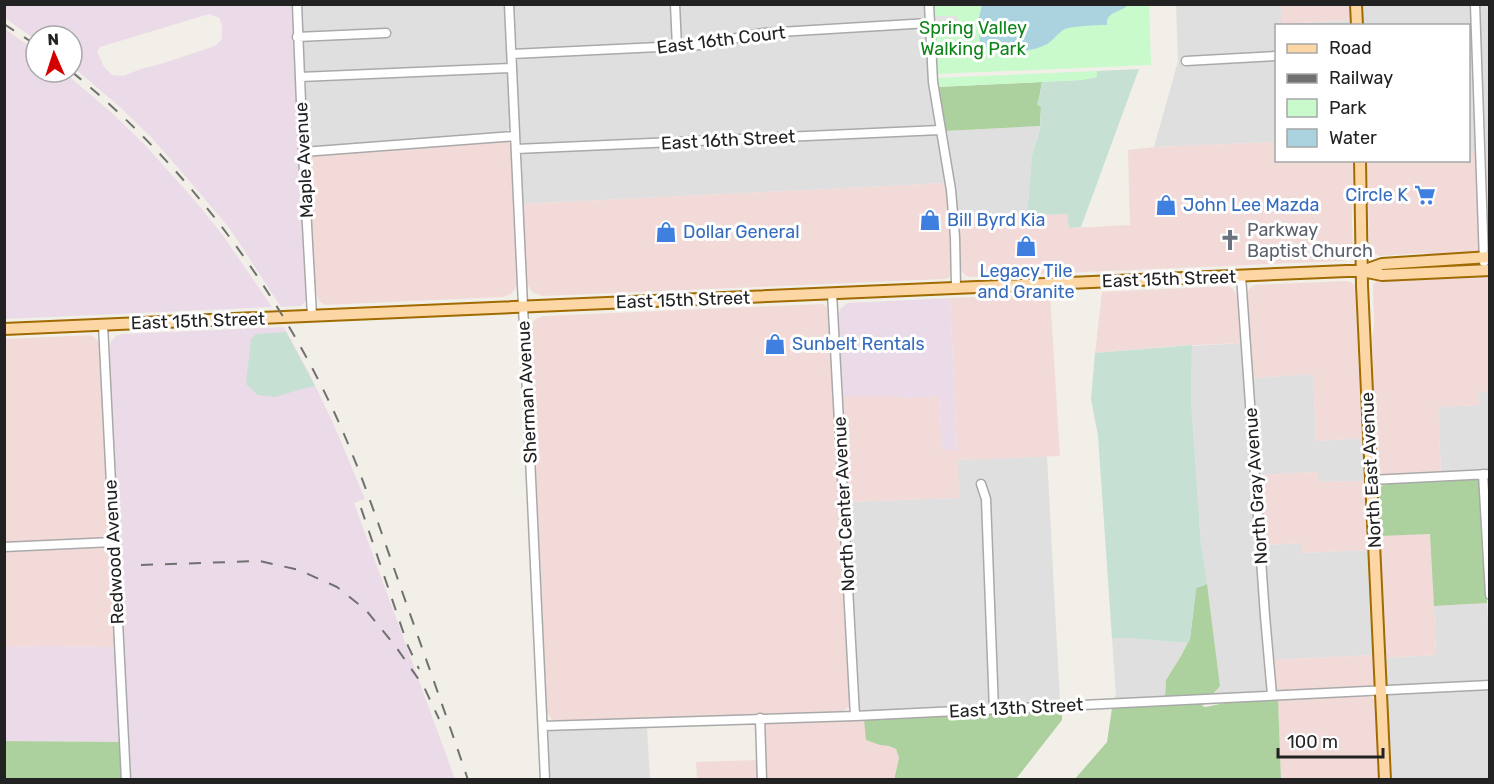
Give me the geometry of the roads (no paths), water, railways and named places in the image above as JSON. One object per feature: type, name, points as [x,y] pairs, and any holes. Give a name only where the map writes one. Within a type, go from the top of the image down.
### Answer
[{"type":"main road","points":[[1356,4],[1357,24]]},
{"type":"main road","name":"North East Avenue","points":[[1360,162],[1362,271],[1385,780]]},
{"type":"main road","name":"East 15th Street","points":[[1362,271],[1382,264],[1487,257]]},
{"type":"main road","name":"East 15th Street","points":[[4,329],[1362,271],[1382,275],[1487,270]]},
{"type":"street","name":"Maple Avenue","points":[[297,4],[312,316]]},
{"type":"street","name":"Sherman Avenue","points":[[509,4],[546,780]]},
{"type":"street","points":[[675,4],[677,46]]},
{"type":"street","points":[[929,4],[933,82],[951,190],[956,288]]},
{"type":"street","points":[[1475,4],[1487,270]]},
{"type":"street","name":"East 16th Court","points":[[512,54],[701,45],[763,33],[929,23]]},
{"type":"street","points":[[297,37],[386,33]]},
{"type":"street","points":[[1186,61],[1275,57]]},
{"type":"street","points":[[300,77],[512,68]]},
{"type":"street","name":"East 16th Street","points":[[516,149],[940,130]]},
{"type":"street","points":[[303,152],[515,136]]},
{"type":"street","name":"North Gray Avenue","points":[[1241,276],[1272,695]]},
{"type":"street","name":"North Center Avenue","points":[[832,293],[855,716]]},
{"type":"street","name":"Redwood Avenue","points":[[103,325],[126,780]]},
{"type":"street","points":[[1371,480],[1486,474],[1490,595]]},
{"type":"street","points":[[981,483],[986,499],[994,710]]},
{"type":"street","points":[[4,547],[113,542]]},
{"type":"street","name":"East 13th Street","points":[[543,726],[994,710],[1490,685]]},
{"type":"street","points":[[760,718],[762,780]]},
{"type":"water","points":[[982,4],[1127,6],[1111,15],[1107,25],[1068,28],[1043,46],[1029,50],[1002,51],[980,43],[978,21]]},
{"type":"railway","points":[[4,24],[24,37]]},
{"type":"railway","points":[[84,82],[152,145],[223,228],[255,272],[311,365],[360,473],[468,780]]},
{"type":"railway","points":[[361,508],[408,646],[419,669]]},
{"type":"railway","points":[[141,565],[260,561],[299,570],[337,587],[366,610],[396,647],[424,687],[439,719]]},
{"type":"place","name":"Circle K","points":[[1425,195]]},
{"type":"place","name":"John Lee Mazda","points":[[1166,205]]},
{"type":"place","name":"Bill Byrd Kia","points":[[930,220]]},
{"type":"place","name":"Dollar General","points":[[666,232]]},
{"type":"place","name":"Parkway Baptist Church","points":[[1230,240]]},
{"type":"place","name":"Legacy Tile and Granite","points":[[1026,246]]},
{"type":"place","name":"Sunbelt Rentals","points":[[775,344]]},
{"type":"park label","name":"Spring Valley Walking Park","points":[[973,38]]}]
